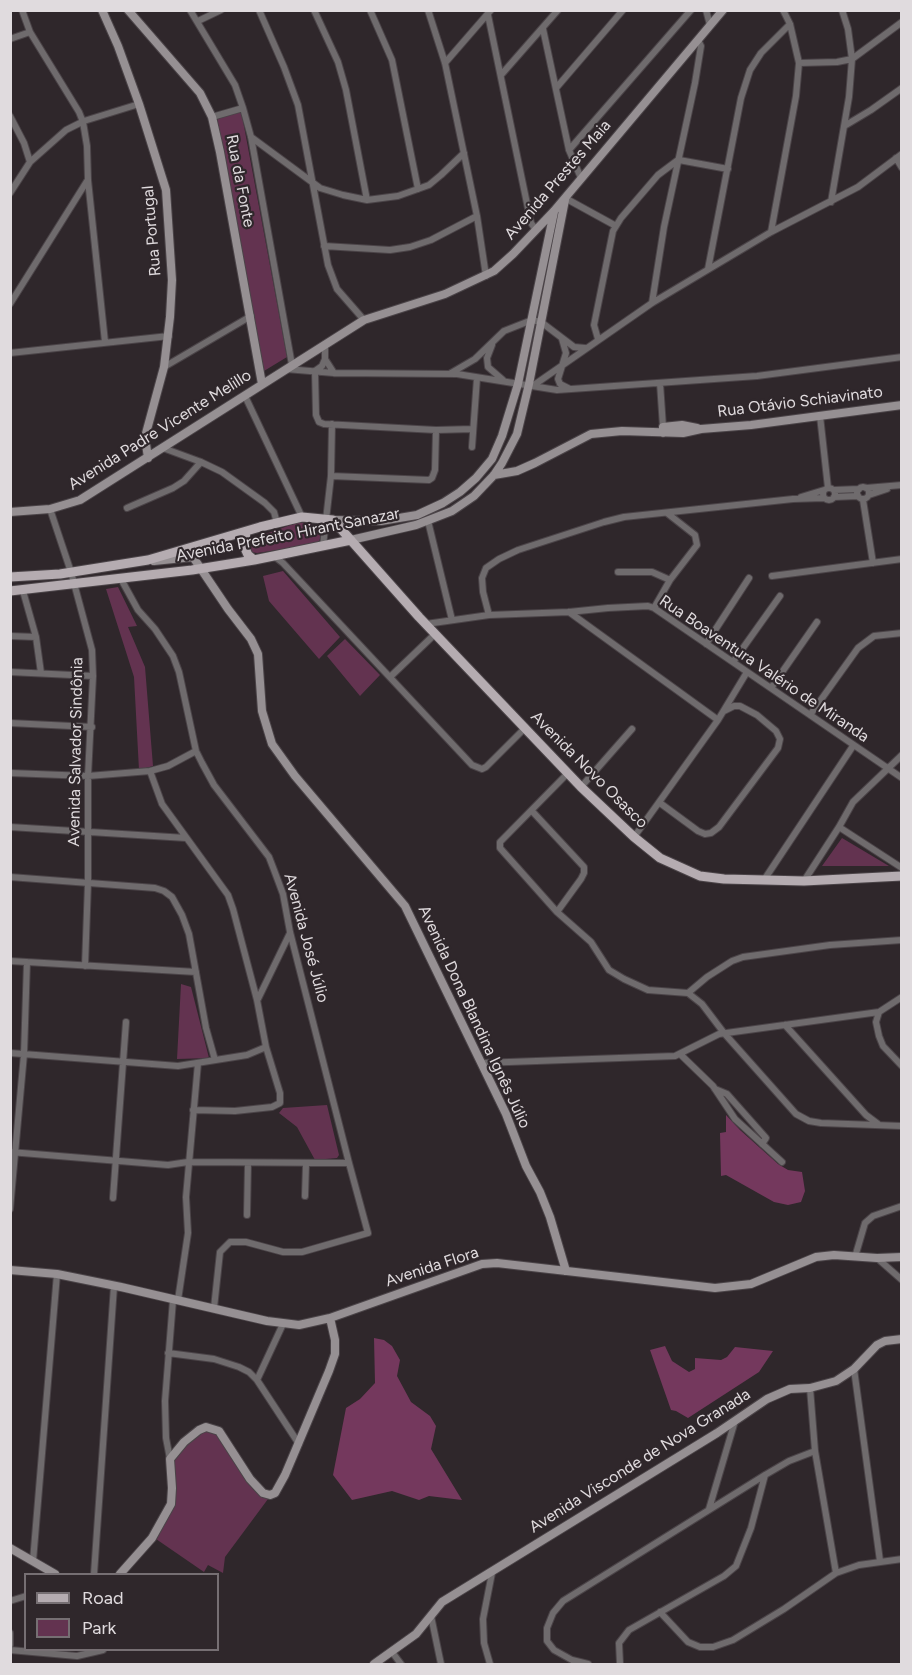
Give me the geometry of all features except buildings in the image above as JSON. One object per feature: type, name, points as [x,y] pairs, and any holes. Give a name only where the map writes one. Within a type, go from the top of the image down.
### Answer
[{"type":"main road","name":"Rua Portugal","points":[[102,10],[139,104],[166,190],[172,280],[169,336],[164,367],[145,437],[148,458]]},
{"type":"main road","name":"Rua da Fonte","points":[[128,10],[200,93],[212,117],[262,384]]},
{"type":"main road","name":"Avenida Prestes Maia","points":[[289,367],[364,320],[445,294],[486,276],[504,263],[554,212],[723,10]]},
{"type":"main road","points":[[537,321],[565,198]]},
{"type":"main road","points":[[537,321],[554,212]]},
{"type":"main road","name":"Avenida Prefeito Hirant Sanazar","points":[[10,577],[70,572],[148,560],[302,517],[381,521],[417,515],[443,503],[476,478],[492,459],[502,436],[537,321]]},
{"type":"main road","name":"Avenida Prefeito Hirant Sanazar","points":[[10,591],[121,579],[254,560],[368,538],[428,521],[464,504],[494,475],[517,434],[532,385],[537,321]]},
{"type":"main road","name":"Avenida Padre Vicente Melillo","points":[[10,512],[50,509],[80,500],[289,367]]},
{"type":"main road","name":"Rua Otávio Schiavinato","points":[[494,475],[517,471],[591,434],[663,430],[683,433],[902,405]]},
{"type":"main road","name":"Avenida Novo Osasco","points":[[329,520],[351,540],[435,634],[581,788],[660,858],[700,876],[804,881],[902,876]]},
{"type":"main road","points":[[246,532],[244,546],[248,555],[254,560]]},
{"type":"main road","points":[[148,560],[158,561],[189,556],[196,560],[202,568]]},
{"type":"main road","name":"Avenida Dona Blandina Ignês Júlio","points":[[202,568],[251,639],[258,654],[262,711],[272,744],[308,792],[405,906],[506,1114],[526,1166],[550,1216],[566,1271]]},
{"type":"main road","name":"Avenida Flora","points":[[10,1270],[57,1274],[283,1324],[300,1325],[330,1318],[482,1264],[496,1263],[715,1288],[751,1284],[816,1257],[834,1255],[902,1257]]},
{"type":"main road","points":[[122,1573],[152,1538],[171,1504],[170,1459],[184,1442],[199,1430],[212,1428],[219,1431],[250,1479],[263,1493],[270,1495],[280,1487],[330,1371],[335,1354],[335,1340],[330,1318]]},
{"type":"main road","name":"Avenida Visconde de Nova Granada","points":[[374,1665],[416,1634],[442,1602],[780,1392],[810,1388],[836,1381],[854,1369],[877,1345],[885,1341],[902,1339]]},
{"type":"main road","points":[[10,1548],[52,1573]]},
{"type":"street","points":[[22,10],[24,21],[80,112],[83,122],[105,342]]},
{"type":"street","points":[[190,10],[235,85],[243,108],[251,137],[289,367],[334,373],[457,374],[532,385],[550,390],[766,375],[902,357]]},
{"type":"street","points":[[198,21],[221,10]]},
{"type":"street","points":[[259,10],[298,105],[328,265],[338,289],[364,320]]},
{"type":"street","points":[[314,10],[338,62],[346,90],[367,200]]},
{"type":"street","points":[[370,10],[392,60],[418,189]]},
{"type":"street","points":[[428,10],[445,63],[477,216],[486,276]]},
{"type":"street","points":[[501,75],[558,10]]},
{"type":"street","points":[[557,87],[623,10]]},
{"type":"street","points":[[569,150],[691,10]]},
{"type":"street","points":[[706,10],[711,25]]},
{"type":"street","points":[[771,232],[796,96],[799,63],[790,24],[783,10]]},
{"type":"street","points":[[831,202],[846,125],[852,58],[848,29],[842,10]]},
{"type":"street","points":[[445,63],[490,13]]},
{"type":"street","points":[[490,13],[531,223],[537,230]]},
{"type":"street","points":[[799,63],[837,62],[852,58],[902,22]]},
{"type":"street","points":[[708,269],[741,98],[750,70],[761,53],[790,24]]},
{"type":"street","points":[[543,28],[569,150],[581,177]]},
{"type":"street","points":[[10,39],[30,32]]},
{"type":"street","points":[[652,303],[664,227],[699,59],[701,46],[698,40]]},
{"type":"street","points":[[846,125],[902,88]]},
{"type":"street","points":[[10,193],[30,162],[66,130],[83,122],[139,104]]},
{"type":"street","points":[[212,117],[243,108]]},
{"type":"street","points":[[10,116],[24,143],[30,162]]},
{"type":"street","points":[[251,137],[313,183],[328,191],[367,200],[388,198],[429,185],[464,153]]},
{"type":"street","points":[[532,385],[652,303],[771,232],[858,186],[899,156],[902,168]]},
{"type":"street","points":[[597,339],[594,325],[610,239],[616,226],[658,175],[679,160],[728,169]]},
{"type":"street","points":[[10,304],[87,180]]},
{"type":"street","points":[[565,198],[616,226]]},
{"type":"street","points":[[324,246],[390,250],[410,247],[441,235],[477,216]]},
{"type":"street","points":[[164,367],[251,316]]},
{"type":"street","points":[[448,374],[475,359],[504,331],[537,321],[574,347],[586,348]]},
{"type":"street","points":[[10,353],[169,336]]},
{"type":"street","points":[[562,338],[566,347],[564,364],[558,379],[560,384],[570,389]]},
{"type":"street","points":[[493,341],[487,358],[488,367],[497,377],[507,382]]},
{"type":"street","points":[[315,371],[322,366],[325,359],[325,345]]},
{"type":"street","points":[[325,359],[334,373]]},
{"type":"street","points":[[315,371],[316,415],[319,422],[436,430],[473,429]]},
{"type":"street","points":[[472,447],[477,378]]},
{"type":"street","points":[[660,383],[663,430]]},
{"type":"street","points":[[245,396],[302,517]]},
{"type":"street","points":[[489,615],[482,578],[486,568],[518,550],[604,522],[793,499],[824,498],[830,491],[820,416]]},
{"type":"street","points":[[323,546],[329,520],[332,424]]},
{"type":"street","points":[[331,476],[423,481],[432,478],[435,470],[436,430]]},
{"type":"street","points":[[163,448],[222,472],[265,503],[274,512],[277,523]]},
{"type":"street","points":[[127,508],[173,488],[184,481],[201,462]]},
{"type":"street","points":[[793,499],[830,491],[863,493],[902,485]]},
{"type":"street","points":[[863,493],[873,563]]},
{"type":"street","name":"Avenida Salvador Sindônia","points":[[50,509],[92,650],[85,966]]},
{"type":"street","points":[[654,608],[669,580],[694,549],[697,539],[667,513]]},
{"type":"street","points":[[428,521],[452,620]]},
{"type":"street","points":[[274,556],[472,765],[482,769],[493,762],[525,728]]},
{"type":"street","points":[[772,576],[902,559]]},
{"type":"street","points":[[618,572],[652,572],[669,580]]},
{"type":"street","points":[[706,644],[749,578]]},
{"type":"street","name":"Avenida José Júlio","points":[[121,579],[138,610],[155,629],[173,656],[179,672],[196,751],[214,785],[269,857],[283,894],[290,932],[368,1233],[302,1252],[284,1252],[246,1242],[230,1242],[220,1252],[214,1308]]},
{"type":"street","points":[[23,591],[36,637],[41,673]]},
{"type":"street","points":[[733,662],[780,596]]},
{"type":"street","name":"Rua Boaventura Valério de Miranda","points":[[426,624],[489,615],[608,608],[654,608],[902,778]]},
{"type":"street","points":[[569,612],[718,720]]},
{"type":"street","points":[[771,688],[817,622]]},
{"type":"street","points":[[810,715],[862,644],[874,636],[902,633]]},
{"type":"street","points":[[390,677],[435,634]]},
{"type":"street","points":[[10,636],[36,637]]},
{"type":"street","points":[[10,672],[93,676]]},
{"type":"street","points":[[634,837],[718,720],[747,672]]},
{"type":"street","points":[[660,803],[698,831],[705,834],[711,833],[719,828],[778,748],[780,739],[776,731],[757,715],[740,706],[724,711]]},
{"type":"street","points":[[10,723],[92,727]]},
{"type":"street","points":[[581,788],[633,729]]},
{"type":"street","points":[[765,880],[854,746]]},
{"type":"street","points":[[10,773],[88,776],[150,771],[168,766],[196,751]]},
{"type":"street","points":[[804,881],[853,802],[902,755]]},
{"type":"street","points":[[150,771],[162,804],[228,895],[281,1100],[277,1105],[235,1110],[193,1110]]},
{"type":"street","points":[[568,773],[502,840],[500,848],[557,912],[591,942],[609,970],[624,980],[648,990],[688,993],[702,1004],[724,1033],[796,1114],[808,1121],[902,1126]]},
{"type":"street","points":[[532,811],[584,867],[585,873],[557,912]]},
{"type":"street","points":[[10,827],[186,838]]},
{"type":"street","points":[[839,827],[902,868]]},
{"type":"street","points":[[10,878],[155,888],[172,897],[189,934],[214,1060]]},
{"type":"street","points":[[257,1000],[290,932]]},
{"type":"street","points":[[688,993],[707,977],[732,961],[743,957],[830,945],[902,940]]},
{"type":"street","points":[[10,961],[196,972]]},
{"type":"street","points":[[10,1209],[13,1152],[24,1054],[27,962]]},
{"type":"street","points":[[481,1063],[668,1056],[680,1054],[719,1034],[879,1012],[902,997]]},
{"type":"street","points":[[879,1012],[876,1022],[883,1046],[902,1066]]},
{"type":"street","points":[[113,1198],[126,1022]]},
{"type":"street","points":[[785,1025],[866,1115],[878,1124]]},
{"type":"street","points":[[10,1053],[178,1066],[246,1055],[266,1047]]},
{"type":"street","points":[[680,1054],[715,1089],[735,1119],[782,1162]]},
{"type":"street","points":[[170,1459],[166,1438],[165,1401],[168,1353],[175,1300],[188,1233],[186,1197],[188,1162],[198,1063]]},
{"type":"street","points":[[715,1089],[727,1094],[766,1138],[762,1144]]},
{"type":"street","points":[[13,1152],[168,1165],[188,1162],[349,1163]]},
{"type":"street","points":[[247,1215],[248,1163]]},
{"type":"street","points":[[305,1196],[306,1164]]},
{"type":"street","points":[[855,1257],[865,1223],[873,1216],[902,1206]]},
{"type":"street","points":[[877,1258],[902,1280]]},
{"type":"street","points":[[33,1561],[57,1274]]},
{"type":"street","points":[[94,1573],[114,1286]]},
{"type":"street","points":[[257,1380],[283,1324]]},
{"type":"street","points":[[168,1353],[228,1363],[249,1372],[257,1380],[299,1444]]},
{"type":"street","points":[[854,1369],[880,1561]]},
{"type":"street","points":[[810,1388],[815,1451],[836,1573]]},
{"type":"street","points":[[709,1509],[736,1420]]},
{"type":"street","points":[[588,1665],[572,1660],[554,1650],[547,1641],[547,1628],[563,1601],[765,1475],[789,1461],[815,1451]]},
{"type":"street","points":[[620,1665],[620,1643],[629,1630],[724,1576],[736,1566],[751,1528],[765,1475]]},
{"type":"street","points":[[660,1612],[688,1642],[700,1647],[713,1647],[733,1640],[784,1610],[836,1573],[859,1565],[902,1559]]},
{"type":"street","points":[[490,1665],[484,1643],[483,1619],[492,1573]]},
{"type":"street","points":[[430,1615],[441,1665]]},
{"type":"street","points":[[10,1633],[10,1645]]},
{"type":"street","points":[[10,1650],[69,1656],[83,1656],[100,1651]]},
{"type":"street","points":[[393,1652],[401,1665]]},
{"type":"green space","points":[[241,110],[287,357],[264,371],[217,118]]},
{"type":"green space","points":[[299,522],[314,525],[319,529],[321,536],[318,544],[251,552],[249,543],[254,538]]},
{"type":"green space","points":[[283,571],[340,637],[319,659],[269,601],[263,576]]},
{"type":"green space","points":[[118,587],[137,626],[128,627],[145,667],[153,766],[139,770],[134,677],[106,589]]},
{"type":"green space","points":[[345,639],[380,675],[360,696],[327,656]]},
{"type":"green space","points":[[842,838],[889,866],[822,866]]},
{"type":"green space","points":[[181,984],[191,987],[209,1058],[177,1059]]},
{"type":"green space","points":[[327,1105],[339,1155],[337,1158],[315,1160],[297,1127],[279,1113],[283,1108]]},
{"type":"green space","points":[[217,1432],[261,1496],[268,1499],[225,1557],[223,1573],[208,1565],[204,1572],[156,1539],[173,1509],[172,1463],[197,1433]]},
{"type":"shaded area","points":[[726,1115],[778,1164],[788,1170],[802,1172],[805,1191],[801,1202],[788,1205],[774,1202],[726,1175],[721,1176],[720,1133],[726,1132]]},
{"type":"shaded area","points":[[374,1338],[384,1340],[392,1346],[400,1360],[397,1376],[411,1402],[430,1416],[436,1426],[431,1449],[462,1500],[429,1496],[419,1500],[392,1491],[352,1500],[333,1475],[346,1408],[360,1399],[375,1383]]},
{"type":"shaded area","points":[[665,1346],[672,1361],[689,1372],[695,1369],[695,1358],[721,1360],[727,1357],[735,1347],[773,1351],[759,1372],[688,1418],[671,1410],[650,1350]]}]
